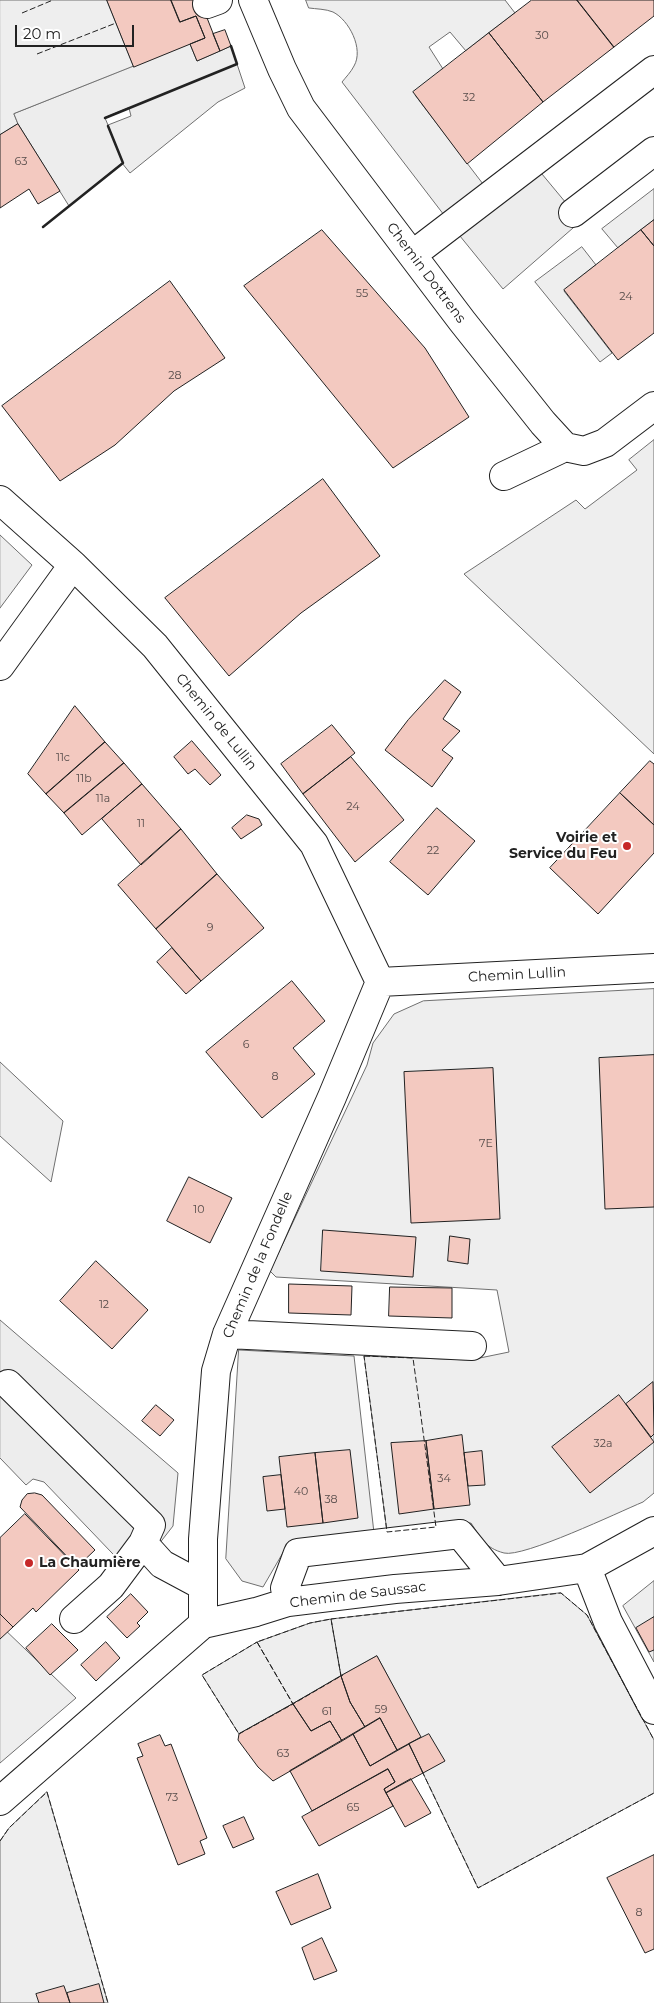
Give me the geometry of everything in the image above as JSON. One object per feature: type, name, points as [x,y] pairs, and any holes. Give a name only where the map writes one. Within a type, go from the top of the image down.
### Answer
[{"type":"street","name":"Chemin Dottrens","points":[[253,0],[282,69],[301,108],[412,255],[543,423],[566,448]]},
{"type":"street","points":[[412,255],[654,70]]},
{"type":"street","points":[[574,213],[654,151]]},
{"type":"street","points":[[504,476],[566,448],[584,451],[605,443],[654,406]]},
{"type":"street","name":"Chemin de Lullin","points":[[0,500],[73,565],[155,646],[314,844],[380,982]]},
{"type":"street","points":[[0,666],[73,565]]},
{"type":"street","name":"Chemin Lullin","points":[[380,982],[654,968]]},
{"type":"street","name":"Chemin de la Fondelle","points":[[203,1624],[203,1539],[216,1371],[227,1334],[332,1097],[380,982]]},
{"type":"street","points":[[227,1334],[472,1346]]},
{"type":"street","points":[[8,1384],[151,1525],[143,1544],[111,1586],[74,1619]]},
{"type":"street","name":"Chemin de Saussac","points":[[0,1801],[203,1624],[256,1612],[288,1602],[395,1589],[498,1581],[587,1568],[654,1531]]},
{"type":"street","points":[[288,1602],[285,1588],[298,1553],[460,1534],[498,1581]]},
{"type":"street","points":[[143,1544],[162,1564],[203,1586]]},
{"type":"street","points":[[587,1568],[608,1622],[654,1710]]},
{"type":"shaded area","points":[[0,0],[107,0],[134,67],[14,114],[18,124],[0,135]]},
{"type":"shaded area","points":[[306,0],[505,0],[515,13],[466,51],[450,32],[429,47],[443,69],[415,95],[483,184],[444,215],[342,82],[353,68],[357,59],[356,44],[349,28],[333,12],[309,8]]},
{"type":"shaded area","points":[[190,44],[197,61],[231,46],[245,88],[218,102],[130,173],[122,163],[69,206],[18,124],[14,114]],"holes":[[[129,108],[131,116],[108,125],[105,118]]]},
{"type":"shaded area","points":[[532,162],[581,221],[503,289],[451,225]]},
{"type":"shaded area","points":[[654,189],[654,220],[618,248],[602,229]]},
{"type":"shaded area","points":[[582,247],[596,265],[564,291],[612,353],[600,362],[535,282]]},
{"type":"shaded area","points":[[654,440],[654,754],[464,574],[576,500],[585,509],[637,470],[629,460]]},
{"type":"shaded area","points":[[0,535],[32,565],[0,608]]},
{"type":"shaded area","points":[[654,989],[654,1493],[643,1502],[593,1524],[550,1542],[514,1553],[504,1553],[492,1548],[484,1542],[471,1523],[387,1532],[364,1356],[470,1360],[509,1352],[497,1290],[276,1277],[270,1271],[367,1065],[373,1043],[394,1014],[423,1001]]},
{"type":"shaded area","points":[[0,1062],[63,1121],[51,1182],[0,1136]]},
{"type":"shaded area","points":[[0,1320],[178,1473],[173,1526],[134,1576],[44,1482],[33,1479],[26,1485],[0,1458]]},
{"type":"shaded area","points":[[239,1350],[354,1356],[374,1533],[288,1544],[263,1587],[242,1581],[226,1559]]},
{"type":"shaded area","points":[[654,1581],[654,1662],[623,1606]]},
{"type":"shaded area","points":[[561,1593],[587,1615],[654,1740],[654,1793],[478,1888],[409,1744],[420,1737],[377,1656],[239,1734],[202,1675],[257,1642],[310,1623]]},
{"type":"shaded area","points":[[0,1625],[76,1698],[0,1763]]},
{"type":"shaded area","points":[[47,1792],[108,2003],[0,2003],[0,1841],[9,1828]]},
{"type":"building","points":[[107,0],[171,0],[180,22],[196,16],[205,38],[134,67]]},
{"type":"building","points":[[171,0],[200,0],[220,51],[197,61],[190,44],[205,38],[196,16],[180,22]]},
{"type":"building","points":[[532,0],[577,0],[614,47],[543,102],[489,33]]},
{"type":"building","points":[[577,0],[654,0],[654,16],[614,47]]},
{"type":"building","points":[[225,30],[231,46],[220,51],[213,34]]},
{"type":"building","points":[[489,33],[543,102],[467,164],[413,92]]},
{"type":"building","points":[[18,124],[60,191],[38,204],[29,189],[0,208],[0,135]]},
{"type":"building","points":[[654,220],[654,246],[641,230]]},
{"type":"building","points":[[322,230],[425,348],[469,417],[393,468],[244,286]]},
{"type":"building","points":[[641,230],[654,246],[654,333],[618,360],[564,290]]},
{"type":"building","points":[[170,281],[225,358],[174,391],[115,445],[60,481],[2,406]]},
{"type":"building","points":[[323,479],[380,556],[301,613],[229,676],[165,598]]},
{"type":"building","points":[[445,680],[461,692],[443,719],[460,731],[442,750],[453,758],[432,787],[385,750],[408,720]]},
{"type":"building","points":[[75,706],[105,742],[46,794],[28,774]]},
{"type":"building","points":[[332,725],[355,753],[303,794],[281,764]]},
{"type":"building","points":[[192,741],[221,775],[210,785],[195,769],[188,774],[174,757]]},
{"type":"building","points":[[105,742],[124,763],[64,813],[46,794]]},
{"type":"building","points":[[351,757],[404,820],[355,862],[303,794]]},
{"type":"building","points":[[650,761],[654,764],[654,825],[620,793]]},
{"type":"building","points":[[124,763],[142,784],[82,835],[64,813]]},
{"type":"building","points":[[142,784],[181,829],[141,865],[102,819]]},
{"type":"building","points":[[620,793],[654,825],[654,853],[598,914],[550,868]]},
{"type":"building","points":[[437,808],[475,841],[428,895],[390,862]]},
{"type":"building","points":[[247,815],[259,819],[262,825],[241,839],[232,828]]},
{"type":"building","points":[[181,829],[217,874],[156,929],[118,885]]},
{"type":"building","points":[[217,874],[264,928],[201,981],[156,929]]},
{"type":"building","points":[[172,948],[201,981],[186,994],[157,962]]},
{"type":"building","points":[[292,981],[325,1021],[293,1048],[315,1074],[262,1118],[206,1052]]},
{"type":"building","points":[[654,1055],[654,1207],[605,1209],[599,1058]]},
{"type":"building","points":[[493,1068],[500,1219],[411,1223],[404,1072]]},
{"type":"building","points":[[189,1177],[232,1198],[210,1243],[167,1221]]},
{"type":"building","points":[[323,1230],[416,1237],[413,1277],[321,1271]]},
{"type":"building","points":[[450,1236],[470,1239],[468,1264],[448,1261]]},
{"type":"building","points":[[96,1261],[148,1310],[112,1349],[60,1301]]},
{"type":"building","points":[[289,1284],[352,1286],[351,1315],[289,1313]]},
{"type":"building","points":[[390,1287],[452,1288],[452,1318],[389,1316]]},
{"type":"building","points":[[653,1382],[654,1434],[651,1437],[626,1404]]},
{"type":"building","points":[[619,1395],[654,1442],[590,1493],[552,1447]]},
{"type":"building","points":[[156,1405],[174,1420],[160,1436],[142,1421]]},
{"type":"building","points":[[462,1435],[470,1505],[434,1509],[426,1441]]},
{"type":"building","points":[[426,1441],[434,1509],[399,1514],[391,1443]]},
{"type":"building","points":[[350,1450],[358,1518],[323,1523],[315,1453]]},
{"type":"building","points":[[482,1451],[485,1485],[468,1486],[464,1453]]},
{"type":"building","points":[[315,1453],[323,1523],[287,1527],[279,1457]]},
{"type":"building","points":[[281,1475],[285,1509],[267,1511],[263,1477]]},
{"type":"building","points":[[35,1493],[42,1495],[95,1550],[77,1567],[20,1507],[22,1500],[27,1494]]},
{"type":"building","points":[[25,1514],[79,1570],[36,1612],[33,1608],[13,1627],[0,1614],[0,1538]]},
{"type":"building","points":[[131,1594],[148,1612],[137,1623],[140,1626],[127,1638],[107,1617]]},
{"type":"building","points":[[0,1614],[13,1627],[0,1639]]},
{"type":"building","points":[[654,1617],[654,1650],[649,1652],[636,1628]]},
{"type":"building","points":[[52,1624],[78,1650],[50,1675],[26,1648]]},
{"type":"building","points":[[106,1642],[120,1658],[96,1681],[81,1665]]},
{"type":"building","points":[[377,1656],[421,1737],[397,1750],[380,1718],[365,1727],[350,1702],[341,1676]]},
{"type":"building","points":[[341,1676],[350,1702],[365,1727],[342,1741],[330,1721],[311,1731],[293,1704]]},
{"type":"building","points":[[293,1704],[311,1731],[330,1721],[342,1741],[273,1781],[258,1767],[238,1740],[239,1734]]},
{"type":"building","points":[[380,1718],[397,1750],[370,1766],[353,1734]]},
{"type":"building","points":[[353,1734],[370,1766],[409,1744],[423,1773],[386,1793],[384,1789],[395,1782],[388,1769],[312,1811],[290,1771]]},
{"type":"building","points":[[429,1734],[445,1761],[423,1773],[409,1744]]},
{"type":"building","points":[[160,1735],[165,1746],[171,1744],[207,1838],[200,1841],[205,1854],[178,1865],[137,1758],[143,1756],[138,1744]]},
{"type":"building","points":[[388,1769],[395,1782],[384,1789],[393,1806],[319,1846],[302,1817]]},
{"type":"building","points":[[411,1779],[431,1813],[405,1827],[386,1793]]},
{"type":"building","points":[[244,1817],[254,1839],[233,1848],[223,1826]]},
{"type":"building","points":[[654,1855],[654,1949],[645,1953],[607,1878]]},
{"type":"building","points":[[318,1874],[331,1908],[291,1925],[276,1892]]},
{"type":"building","points":[[322,1938],[337,1971],[314,1980],[302,1948]]},
{"type":"building","points":[[99,1984],[104,2003],[70,2003],[67,1993]]},
{"type":"building","points":[[64,1986],[70,2003],[39,2003],[36,1994]]},
{"type":"fence","points":[[22,13],[53,0]]},
{"type":"fence","points":[[37,54],[116,23]]},
{"type":"fence","points":[[364,1356],[413,1358],[436,1527],[387,1532],[364,1356]]},
{"type":"fence","points":[[343,1675],[341,1676],[331,1619],[561,1593],[587,1615],[654,1740]]},
{"type":"fence","points":[[331,1619],[341,1676],[293,1704],[257,1642],[310,1623],[331,1619]]},
{"type":"fence","points":[[257,1642],[293,1704],[239,1734],[202,1675],[257,1642]]},
{"type":"fence","points":[[422,1771],[478,1888],[654,1793]]},
{"type":"fence","points":[[0,1841],[9,1828],[47,1792],[108,2003]]},
{"type":"wall","points":[[105,118],[237,64],[231,46]]},
{"type":"wall","points":[[43,227],[123,163],[108,126]]},
{"type":"place","name":"Voirie et Service du Feu","points":[[627,846]]},
{"type":"place","name":"La Chaumière","points":[[29,1563]]}]
